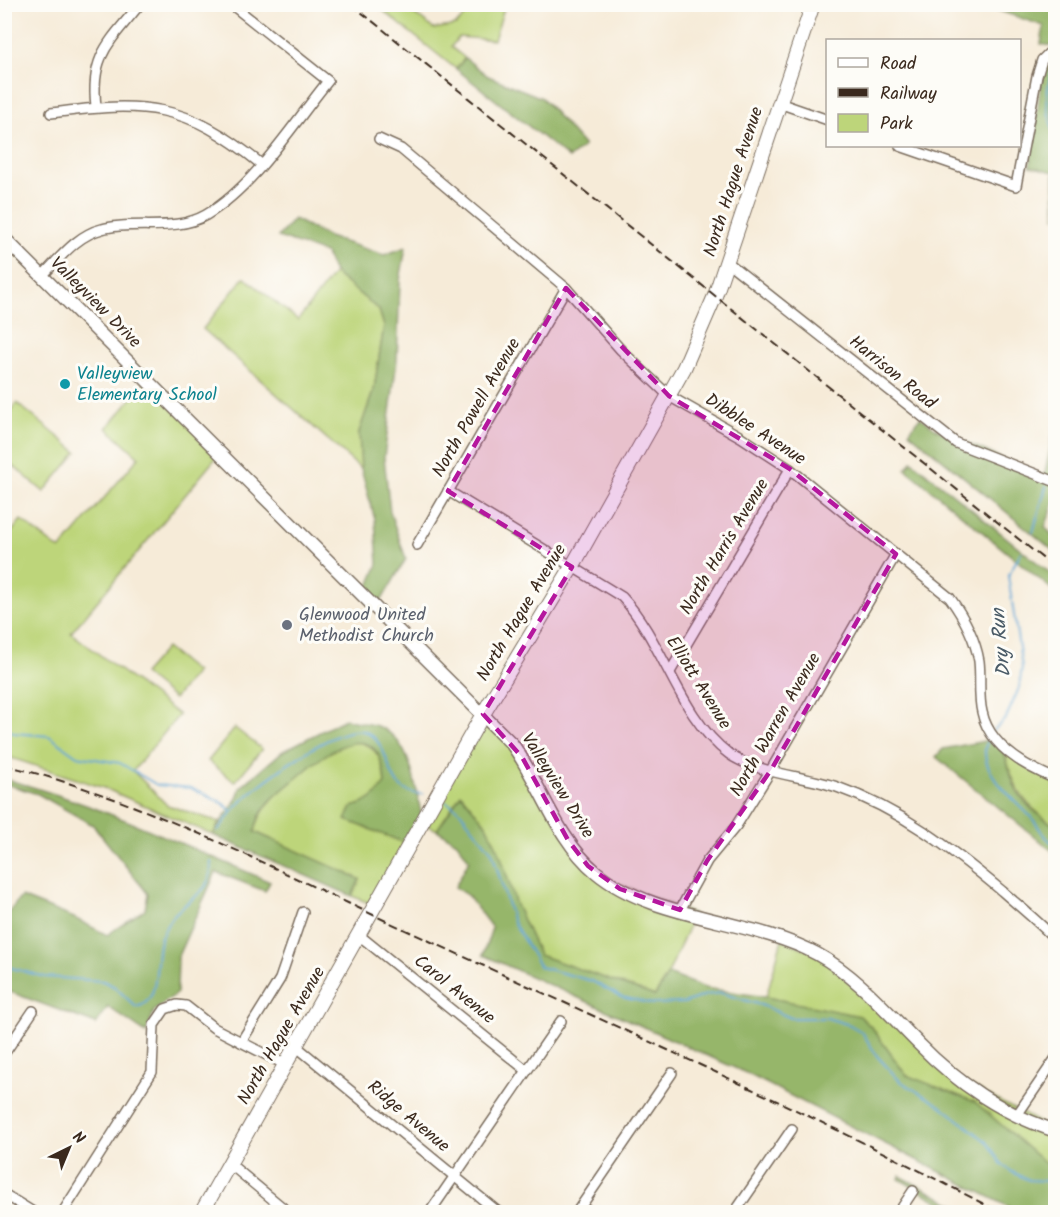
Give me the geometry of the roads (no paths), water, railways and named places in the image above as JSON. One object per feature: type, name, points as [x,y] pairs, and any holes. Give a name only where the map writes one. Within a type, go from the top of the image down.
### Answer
[{"type":"main road","name":"North Hague Avenue","points":[[201,1212],[360,936],[483,714],[572,567],[696,346],[813,4]]},
{"type":"street","points":[[96,106],[96,65],[109,43],[140,4]]},
{"type":"street","points":[[42,276],[72,246],[92,232],[116,227],[189,222],[205,216],[236,193],[328,81],[231,4]]},
{"type":"street","points":[[903,147],[1016,186],[1037,76],[1042,60],[1052,53]]},
{"type":"street","points":[[779,103],[826,119]]},
{"type":"street","points":[[51,113],[96,106],[142,106],[187,117],[226,136],[261,164]]},
{"type":"street","name":"Dibblee Avenue","points":[[379,139],[402,149],[509,237],[566,288],[621,350],[669,396],[741,437],[790,469],[950,598],[964,618],[978,660],[982,712],[987,727],[995,739],[1023,762],[1056,779]]},
{"type":"street","name":"Valleyview Drive","points":[[4,238],[483,714],[526,764],[568,840],[588,866],[620,889],[680,910],[782,939],[826,959],[870,994],[947,1069],[975,1091],[1017,1115],[1056,1131]]},
{"type":"street","name":"Harrison Road","points":[[726,261],[956,443],[1056,482]]},
{"type":"street","name":"North Powell Avenue","points":[[417,545],[566,288]]},
{"type":"street","name":"North Harris Avenue","points":[[670,672],[790,469]]},
{"type":"street","name":"Elliott Avenue","points":[[448,491],[612,590],[630,605],[708,736],[730,755],[746,764],[836,787],[909,821],[977,871],[1056,940]]},
{"type":"street","name":"North Warren Avenue","points":[[680,910],[707,861],[736,826],[771,770],[896,554]]},
{"type":"street","points":[[241,1042],[280,979],[303,912]]},
{"type":"street","name":"Carol Avenue","points":[[360,936],[526,1070]]},
{"type":"street","points":[[63,1212],[152,1072],[154,1026],[159,1014],[168,1007],[186,1006],[214,1028],[286,1065]]},
{"type":"street","points":[[4,1054],[33,1011]]},
{"type":"street","points":[[430,1212],[561,1021]]},
{"type":"street","name":"Ridge Avenue","points":[[297,1047],[498,1212]]},
{"type":"street","points":[[1017,1115],[1056,1058]]},
{"type":"street","points":[[577,1212],[672,1073]]},
{"type":"street","points":[[735,1212],[792,1129]]},
{"type":"street","points":[[230,1164],[288,1212]]},
{"type":"street","points":[[899,1212],[914,1191]]},
{"type":"street","points":[[4,1194],[33,1212]]},
{"type":"waterway","name":"Dry Run","points":[[1055,58],[1047,98],[1049,116],[1056,137]]},
{"type":"waterway","name":"Dry Run","points":[[1033,532],[1046,487]]},
{"type":"waterway","name":"Dry Run","points":[[993,731],[1006,718],[1019,688],[1022,667],[1008,576],[1021,552]]},
{"type":"waterway","points":[[4,728],[14,733],[49,736],[77,756],[120,763],[157,785],[191,788],[221,802],[232,811]]},
{"type":"waterway","points":[[218,831],[240,802],[284,767],[321,744],[354,731],[366,732],[376,739],[400,787],[409,792],[423,794]]},
{"type":"waterway","name":"Dry Run","points":[[990,736],[985,747],[989,769],[1003,789],[1032,818],[1047,839],[1056,845]]},
{"type":"waterway","points":[[446,802],[458,809],[492,852],[513,922],[540,967],[592,981],[621,997],[653,1004],[684,1003],[706,995],[721,993],[761,1005],[791,1018],[827,1018],[850,1025],[862,1032],[877,1056],[900,1081],[941,1106],[987,1142],[1001,1163],[1012,1172],[1029,1180],[1048,1181],[1056,1186]]},
{"type":"waterway","points":[[4,966],[45,977],[103,981],[115,987],[136,1007],[144,1004],[154,988],[159,945],[168,922],[206,885],[211,872],[211,862]]},
{"type":"railway","points":[[351,4],[1056,569]]},
{"type":"railway","points":[[4,765],[57,779],[109,797],[211,839],[854,1138],[999,1212]]},
{"type":"place","name":"Valleyview Elementary School","points":[[65,384]]},
{"type":"place","name":"Glenwood United Methodist Church","points":[[287,625]]}]
